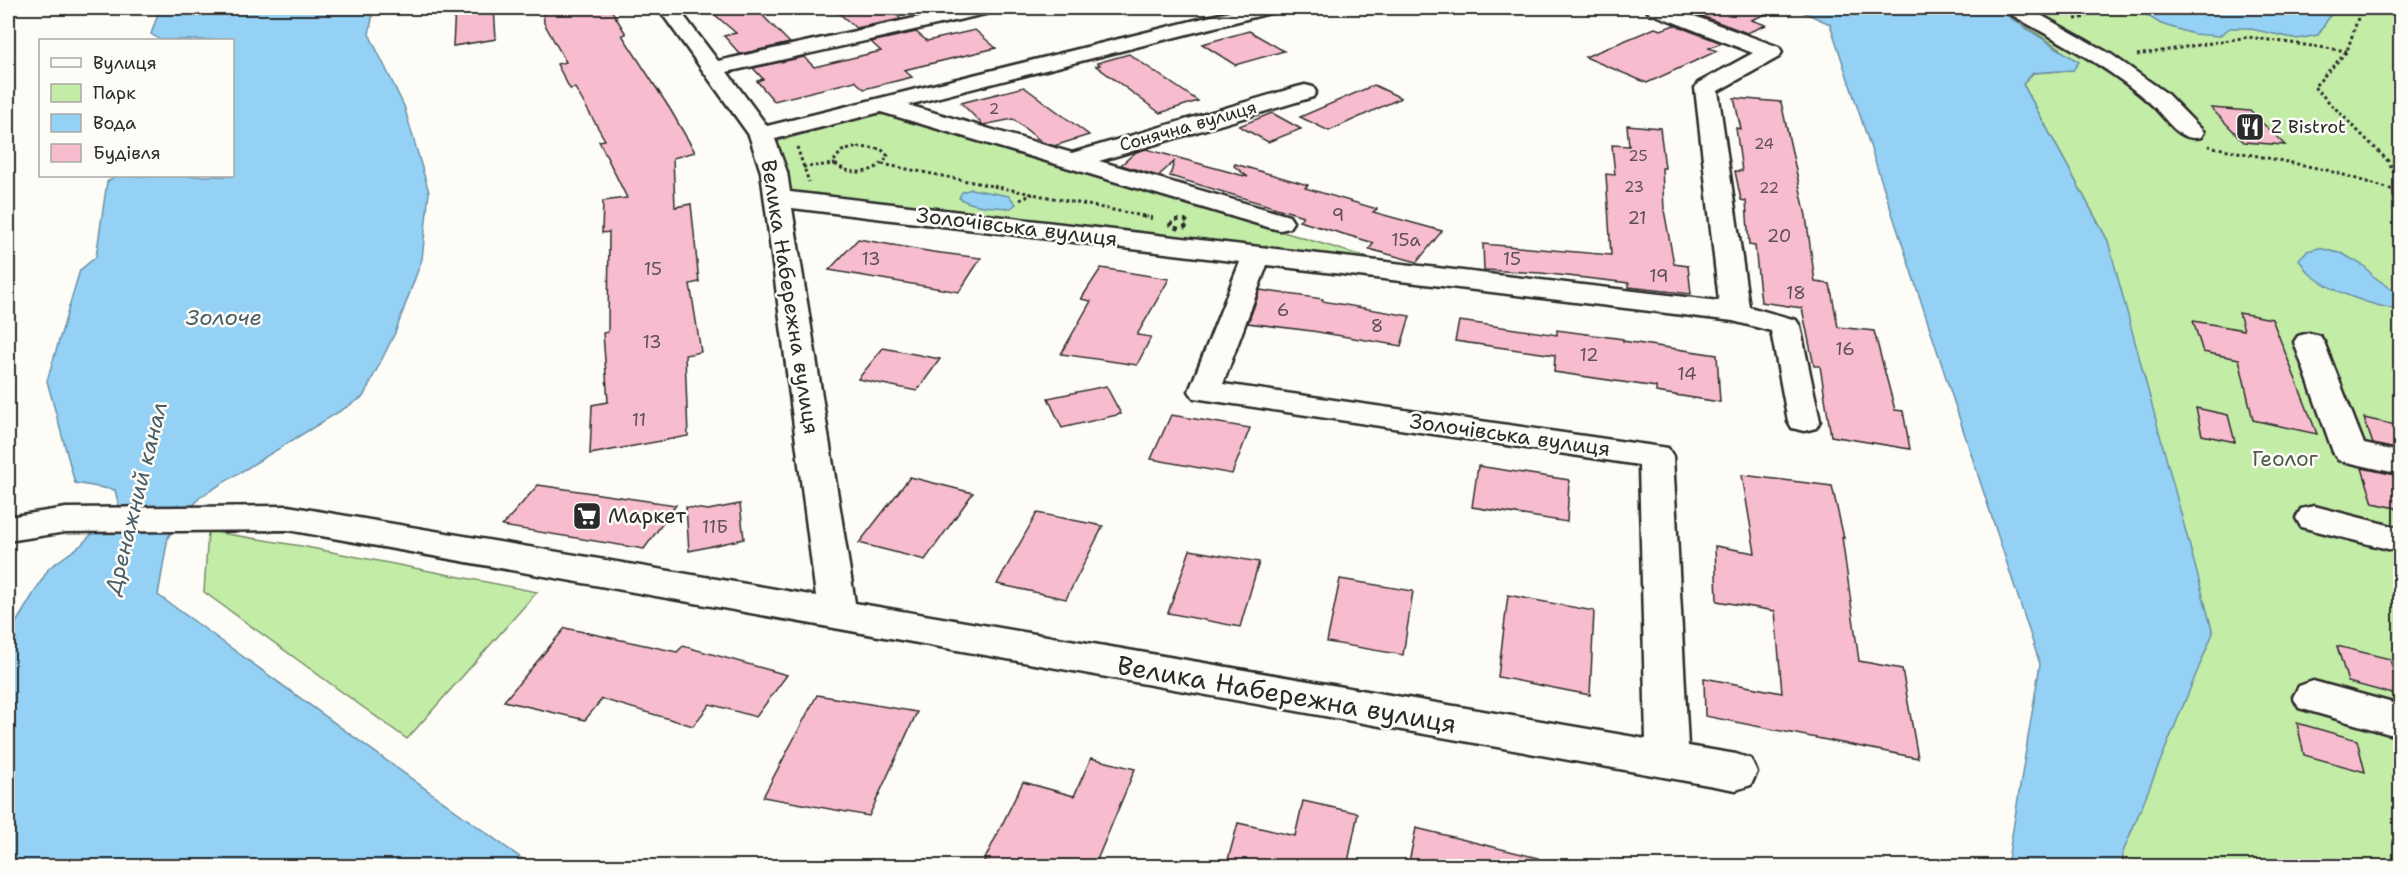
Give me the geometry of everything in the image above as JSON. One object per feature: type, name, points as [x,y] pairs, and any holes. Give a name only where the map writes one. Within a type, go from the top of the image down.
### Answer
[{"type":"street","name":"Велика Набережна вулиця","points":[[668,8],[761,135],[785,179],[838,616]]},
{"type":"street","points":[[712,69],[984,8]]},
{"type":"street","points":[[761,135],[1267,8]]},
{"type":"street","points":[[1655,8],[1771,52],[1706,88],[1735,312]]},
{"type":"street","points":[[2014,8],[2104,60],[2158,98],[2192,132]]},
{"type":"street","name":"Сонячна вулиця","points":[[1071,161],[1305,92]]},
{"type":"street","name":"Сонячна вулиця","points":[[881,105],[1280,222]]},
{"type":"street","name":"Золочівська вулиця","points":[[785,179],[1256,256],[1735,312],[1785,326],[1804,422]]},
{"type":"street","name":"Золочівська вулиця","points":[[1256,256],[1205,391],[1656,456],[1668,760]]},
{"type":"street","points":[[2309,342],[2350,452],[2400,463]]},
{"type":"street","name":"Велика Набережна вулиця","points":[[8,529],[66,520],[288,518],[1736,772]]},
{"type":"street","points":[[2314,518],[2400,540]]},
{"type":"street","points":[[2313,697],[2400,721]]},
{"type":"path","points":[[2356,8],[2360,12],[2347,51],[2313,87],[2388,161],[2400,181]]},
{"type":"path","points":[[2104,60],[2248,37],[2347,51]]},
{"type":"path","points":[[2192,132],[2206,146],[2327,170],[2400,192]]},
{"type":"path","points":[[785,179],[795,143]]},
{"type":"path","points":[[835,164],[835,159],[843,152],[867,146],[886,152],[888,156],[882,164]]},
{"type":"path","points":[[785,179],[835,164]]},
{"type":"path","points":[[835,164],[843,170],[859,171],[882,164],[1160,220]]},
{"type":"path","points":[[785,179],[812,189]]},
{"type":"path","points":[[1020,200],[1034,194]]},
{"type":"green space","name":"Геолог","points":[[1995,8],[2400,8],[2400,866],[2122,866],[2108,241],[2023,84],[2033,73],[2073,70],[2060,48]]},
{"type":"green space","points":[[893,114],[1399,267],[786,196],[771,147],[781,140],[875,115]]},
{"type":"green space","points":[[208,531],[301,546],[537,592],[407,739],[204,592]]},
{"type":"water","name":"Золоче","points":[[160,8],[374,8],[369,34],[404,106],[429,192],[422,259],[395,333],[363,397],[200,497],[168,537],[158,595],[532,866],[8,866],[8,636],[49,568],[81,545],[119,506],[115,490],[75,483],[47,381],[80,270],[96,257],[107,182],[114,177],[234,177],[234,39],[158,39],[151,34]]},
{"type":"water","points":[[1794,8],[1995,8],[2079,62],[2073,70],[2033,73],[2023,84],[2108,241],[2213,633],[2123,852],[2122,866],[2007,866],[2040,664],[1830,24]]},
{"type":"water","points":[[2135,8],[2335,8],[2318,35],[2298,39],[2246,28],[2230,28],[2219,36],[2193,34],[2161,24]]},
{"type":"water","points":[[971,189],[1009,196],[1016,204],[1011,208],[991,207],[977,205],[959,198],[962,192]]},
{"type":"water","points":[[2319,248],[2343,254],[2364,266],[2373,276],[2400,295],[2400,310],[2353,297],[2319,281],[2305,269],[2299,259],[2307,251]]},
{"type":"building","points":[[455,8],[494,8],[496,39],[453,46]]},
{"type":"building","points":[[543,8],[610,8],[626,34],[622,35],[695,152],[673,158],[675,207],[691,204],[699,282],[690,284],[701,352],[685,355],[688,436],[590,454],[592,405],[608,402],[603,333],[608,332],[609,232],[602,233],[603,201],[627,198],[599,141],[605,140],[575,88],[570,89],[557,64],[566,62],[544,23]]},
{"type":"building","points":[[707,8],[755,8],[790,43],[740,54],[724,36],[736,33]]},
{"type":"building","points":[[833,8],[887,8],[901,19],[856,28]]},
{"type":"building","points":[[1719,8],[1779,9],[1751,20],[1766,25],[1747,33],[1699,15]]},
{"type":"building","points":[[1674,25],[1722,43],[1709,48],[1717,51],[1647,83],[1585,57],[1655,28],[1661,30]]},
{"type":"building","points":[[975,30],[996,48],[904,70],[912,77],[864,89],[855,81],[774,101],[757,81],[763,79],[753,68],[804,57],[814,67],[881,51],[871,42],[916,32],[927,41]]},
{"type":"building","points":[[1249,31],[1284,51],[1235,65],[1202,44]]},
{"type":"building","points":[[1129,54],[1198,101],[1160,113],[1096,66],[1100,65],[1097,63]]},
{"type":"building","points":[[1374,85],[1401,98],[1329,131],[1300,117]]},
{"type":"building","points":[[1024,87],[1089,135],[1054,146],[1042,142],[1013,119],[983,125],[961,103]]},
{"type":"building","points":[[1734,98],[1781,102],[1806,216],[1815,282],[1830,284],[1838,327],[1874,331],[1895,410],[1903,411],[1910,449],[1831,436],[1820,366],[1814,366],[1802,308],[1761,302],[1755,246],[1749,245],[1746,201],[1741,200],[1735,171],[1742,171],[1736,128],[1741,129]]},
{"type":"building","points":[[2211,108],[2250,111],[2285,145],[2244,142]]},
{"type":"building","points":[[1272,113],[1301,129],[1268,142],[1239,126]]},
{"type":"building","points":[[1627,125],[1660,128],[1665,168],[1662,168],[1664,210],[1674,264],[1688,266],[1691,294],[1629,287],[1629,283],[1541,273],[1484,270],[1483,244],[1611,255],[1606,174],[1615,175],[1612,145],[1629,146]]},
{"type":"building","points":[[1146,149],[1248,177],[1234,166],[1235,164],[1308,185],[1305,188],[1377,209],[1373,212],[1442,231],[1417,262],[1369,249],[1374,243],[1299,221],[1303,216],[1170,176],[1174,162],[1158,176],[1121,165],[1136,152]]},
{"type":"building","points":[[858,239],[981,258],[959,292],[829,270]]},
{"type":"building","points":[[1101,268],[1169,279],[1137,335],[1151,337],[1137,365],[1061,354],[1091,301],[1081,299]]},
{"type":"building","points":[[1260,290],[1323,299],[1322,301],[1410,316],[1401,346],[1248,323]]},
{"type":"building","points":[[2239,313],[2272,319],[2317,434],[2253,420],[2239,359],[2203,352],[2193,321],[2244,330]]},
{"type":"building","points":[[1459,321],[1557,335],[1557,330],[1717,355],[1720,402],[1656,392],[1656,387],[1554,372],[1555,355],[1455,341]]},
{"type":"building","points":[[883,348],[940,359],[917,391],[858,379]]},
{"type":"building","points":[[1106,386],[1121,414],[1062,428],[1048,398]]},
{"type":"building","points":[[2196,408],[2228,415],[2235,442],[2202,435]]},
{"type":"building","points":[[1171,415],[1250,428],[1232,474],[1151,459]]},
{"type":"building","points":[[2364,418],[2400,426],[2400,450],[2373,444]]},
{"type":"building","points":[[1478,466],[1569,480],[1567,522],[1472,507]]},
{"type":"building","points":[[2362,468],[2400,476],[2400,512],[2398,513],[2396,508],[2373,503]]},
{"type":"building","points":[[1742,475],[1832,486],[1844,538],[1842,537],[1859,661],[1902,669],[1918,758],[1705,716],[1704,678],[1782,693],[1775,611],[1717,601],[1715,546],[1755,553]]},
{"type":"building","points":[[910,477],[973,493],[925,560],[859,543]]},
{"type":"building","points":[[538,485],[676,505],[644,549],[502,526]]},
{"type":"building","points":[[740,504],[744,539],[689,551],[686,507],[708,510]]},
{"type":"building","points":[[1037,513],[1103,526],[1066,599],[997,584]]},
{"type":"building","points":[[1190,550],[1259,562],[1240,627],[1168,613]]},
{"type":"building","points":[[1340,579],[1413,591],[1403,655],[1327,642]]},
{"type":"building","points":[[1508,595],[1594,611],[1590,695],[1498,677]]},
{"type":"building","points":[[565,628],[677,652],[683,646],[787,675],[756,717],[710,704],[693,726],[602,699],[585,720],[504,701]]},
{"type":"building","points":[[2337,646],[2390,659],[2400,696],[2348,682]]},
{"type":"building","points":[[817,695],[917,712],[869,816],[763,797]]},
{"type":"building","points":[[2297,723],[2357,740],[2365,772],[2304,755]]},
{"type":"building","points":[[1091,758],[1135,769],[1094,867],[1002,867],[984,861],[1023,782],[1074,796]]},
{"type":"building","points":[[1303,801],[1358,813],[1347,867],[1226,867],[1238,823],[1295,836]]},
{"type":"building","points":[[1416,828],[1538,858],[1537,867],[1408,867]]},
{"type":"place","name":"Z Bistrot","points":[[2250,127]]},
{"type":"place","name":"Маркет","points":[[587,516]]},
{"type":"water label","name":"Дренажний канал","points":[[136,498]]}]
